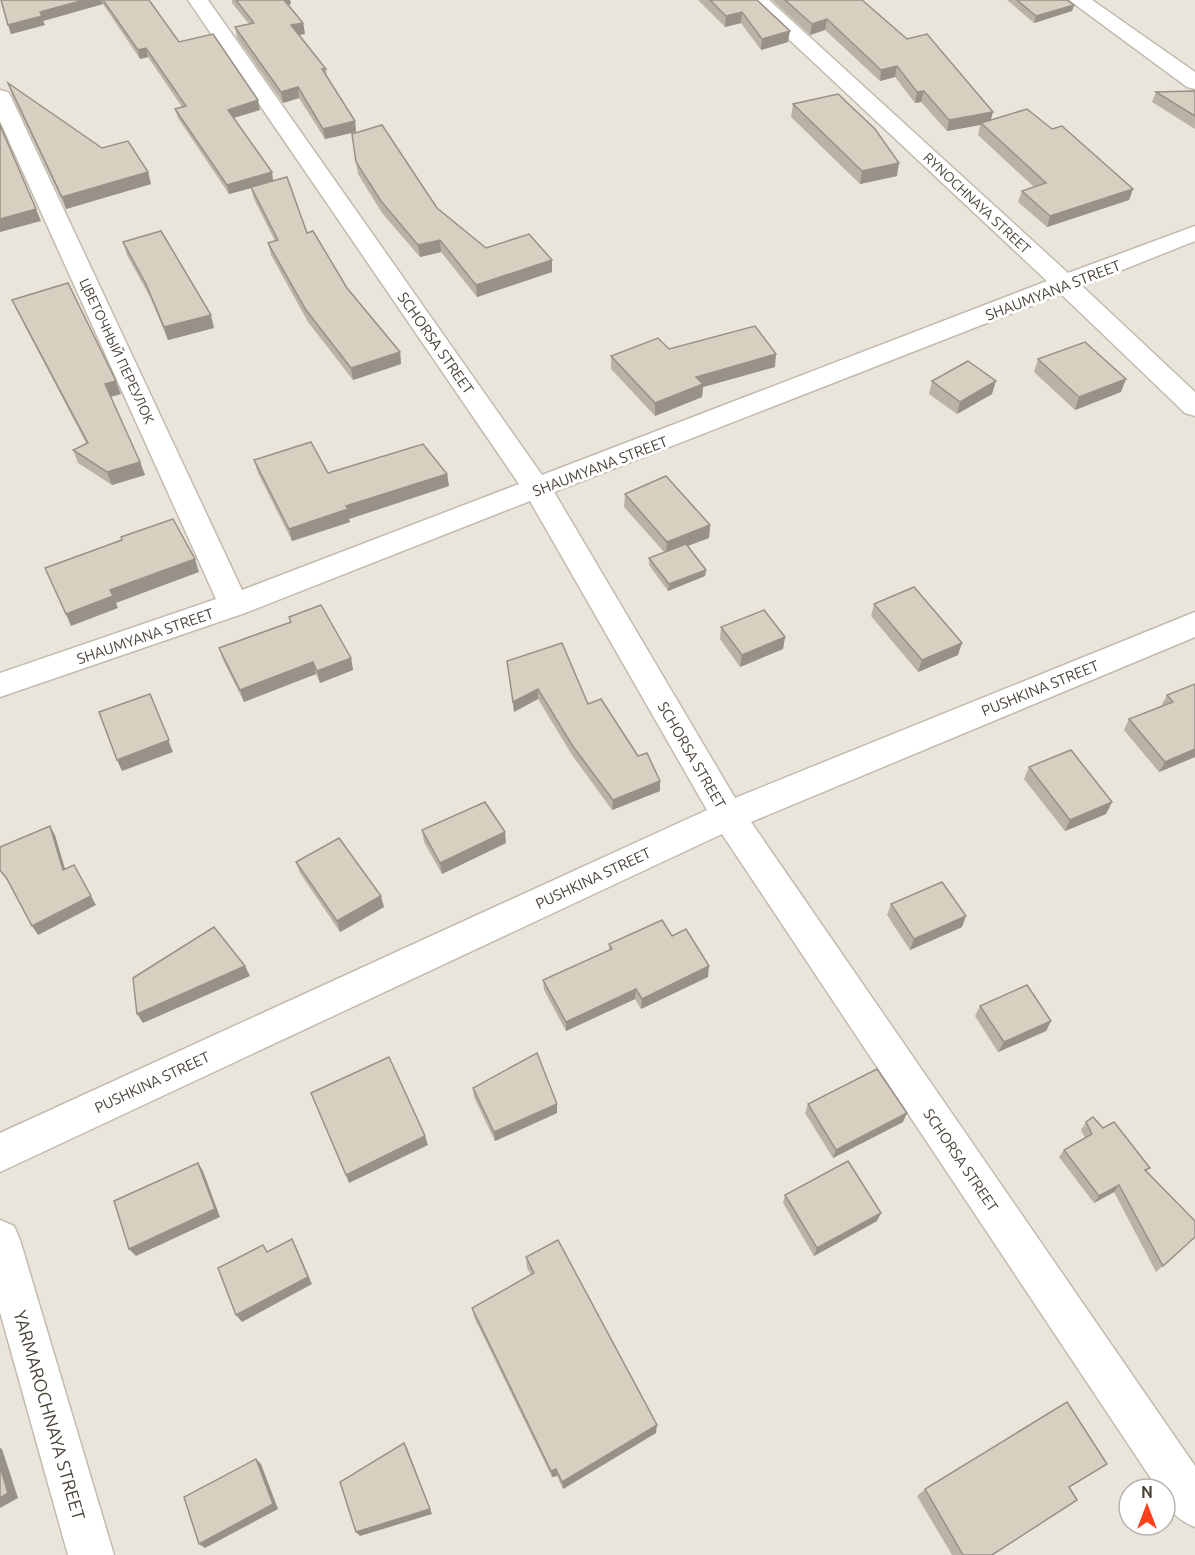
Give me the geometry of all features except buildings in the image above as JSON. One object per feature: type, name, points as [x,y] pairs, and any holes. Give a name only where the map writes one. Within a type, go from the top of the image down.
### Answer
[{"type":"street","name":"SCHORSA STREET","points":[[198,0],[538,490],[728,816],[1195,1505]]},
{"type":"street","name":"RYNOCHNAYA STREET","points":[[757,0],[1195,407]]},
{"type":"street","points":[[1079,0],[1195,82]]},
{"type":"street","name":"ЦВЕТОЧНЫЙ ПЕРЕУЛОК","points":[[0,97],[234,605]]},
{"type":"street","name":"SHAUMYANA STREET","points":[[0,685],[234,605],[538,490],[1195,233]]},
{"type":"street","name":"PUSHKINA STREET","points":[[0,1153],[728,816],[1195,624]]},
{"type":"street","name":"YARMAROCHNAYA STREET","points":[[0,1240],[91,1555]]},
{"type":"shaded area","points":[[0,0],[1195,0],[1195,1555],[0,1555]]}]
